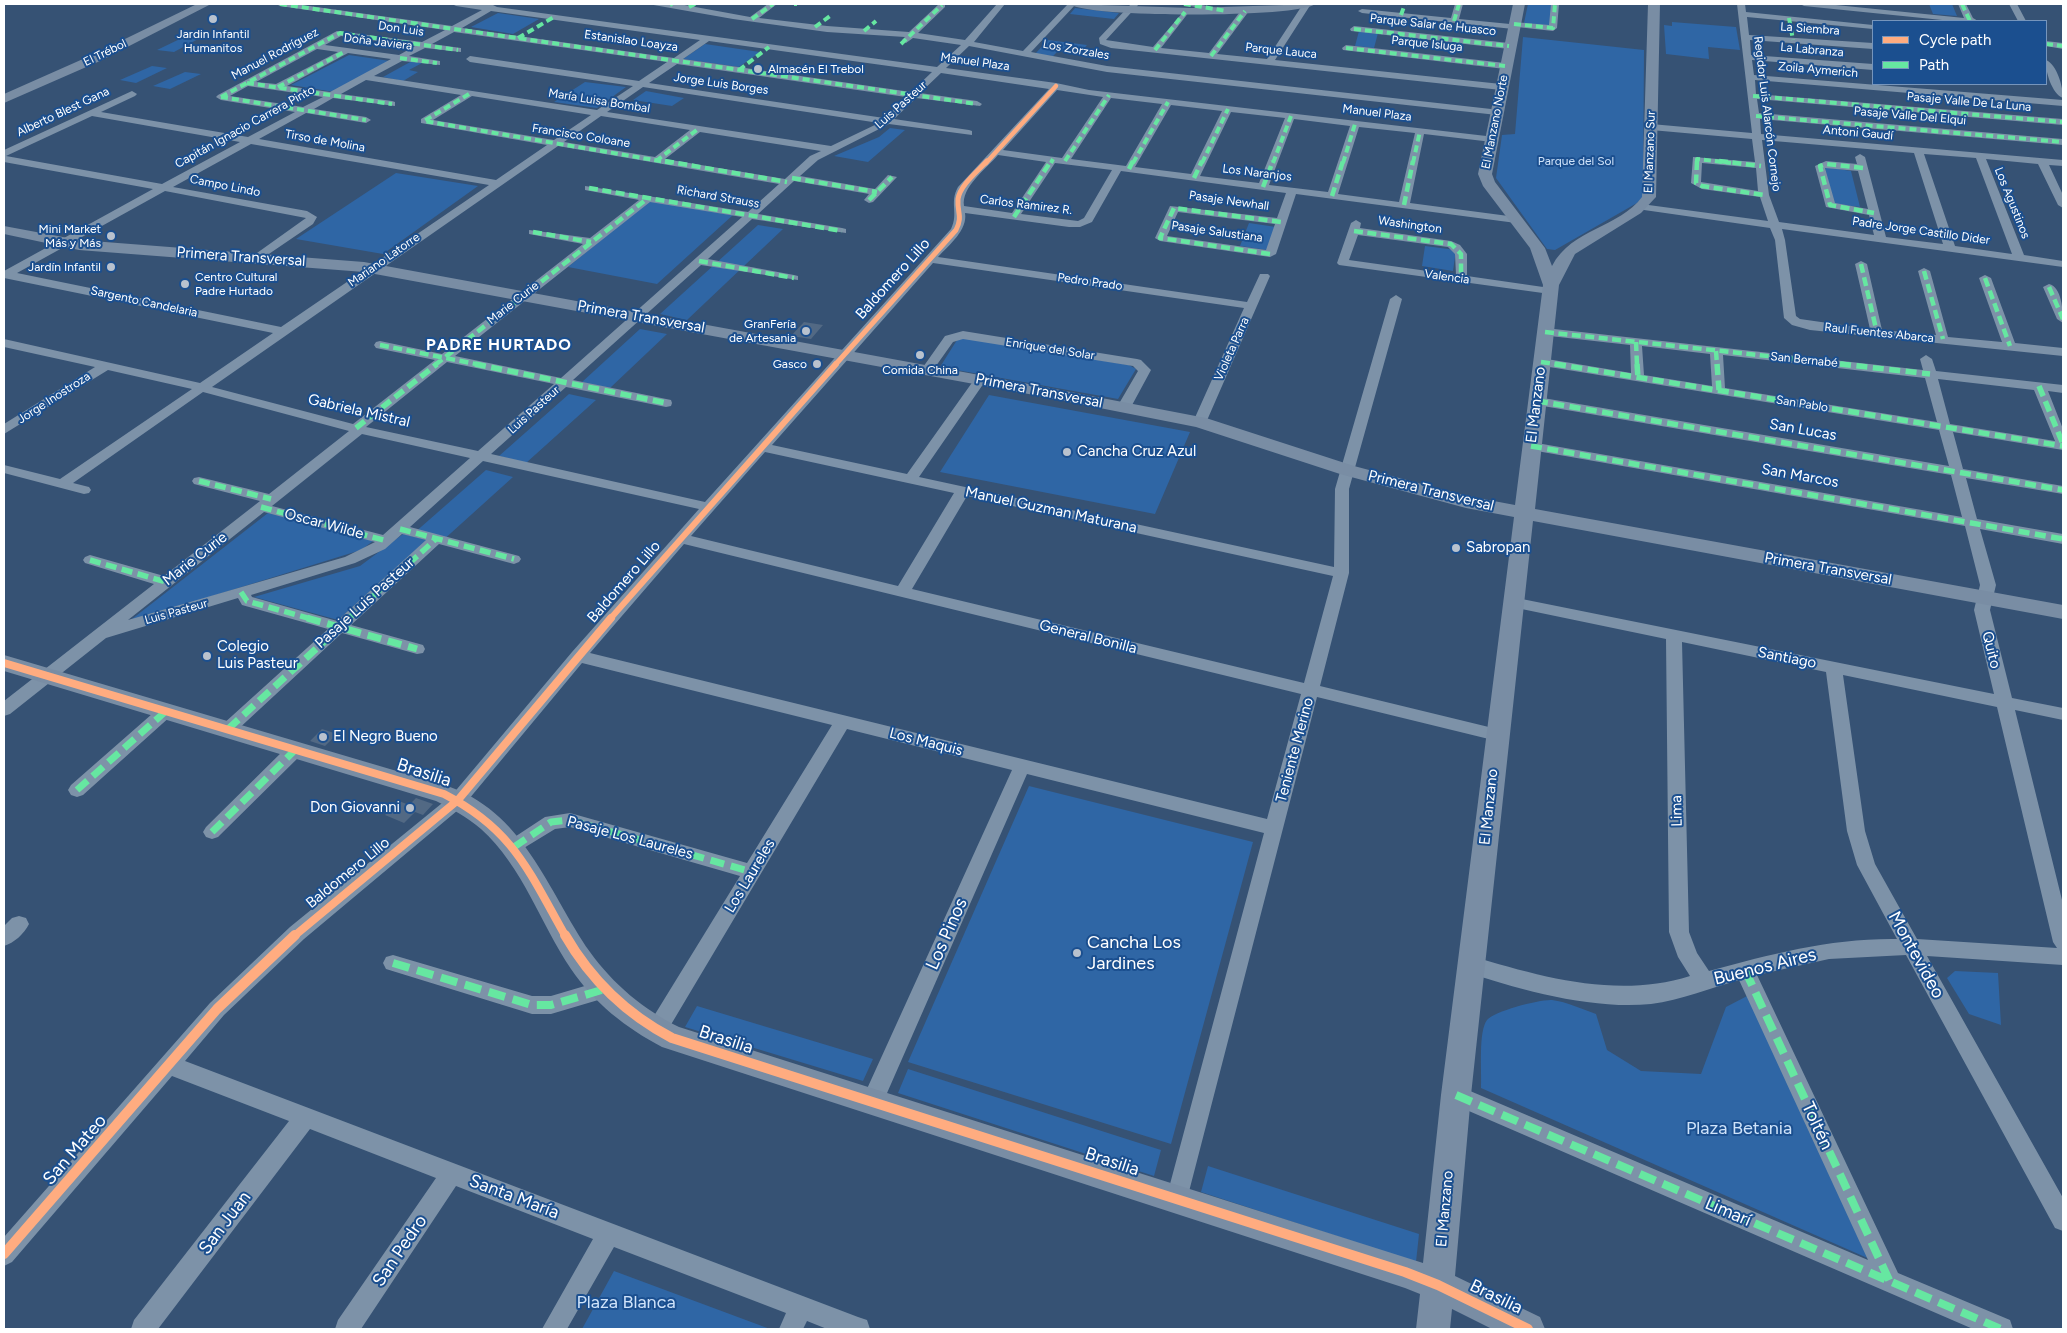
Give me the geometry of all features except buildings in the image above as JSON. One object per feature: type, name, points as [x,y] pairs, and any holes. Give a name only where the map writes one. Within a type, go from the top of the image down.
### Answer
[{"type":"street","name":"El Trébol","points":[[4,100],[96,58],[206,4]]},
{"type":"street","name":"Estanislao Loayza","points":[[280,4],[977,104]]},
{"type":"street","name":"Manuel Plaza","points":[[456,4],[495,6],[554,17],[1056,86],[1109,95],[1492,139]]},
{"type":"street","name":"Los Zorzales","points":[[652,4],[692,6],[752,19],[815,27],[912,35],[1107,69],[1498,112]]},
{"type":"street","points":[[752,19],[773,4]]},
{"type":"street","name":"Luis Pasteur","points":[[4,710],[100,634],[372,552],[483,456],[817,156],[873,130],[886,121],[966,44],[1001,4]]},
{"type":"street","points":[[1025,54],[1072,4]]},
{"type":"street","points":[[1076,4],[1185,8],[1226,12],[1308,4]]},
{"type":"street","points":[[1269,62],[1308,4]]},
{"type":"street","points":[[1401,15],[1405,4]]},
{"type":"street","points":[[1454,21],[1459,4]]},
{"type":"street","name":"El Manzano Norte","points":[[1519,4],[1509,46],[1485,177],[1540,253]]},
{"type":"street","points":[[1336,70],[1364,7],[1401,15],[1454,21],[1553,28],[1555,4]]},
{"type":"street","name":"El Manzano Sur","points":[[1565,256],[1589,237],[1637,210],[1649,197],[1654,4]]},
{"type":"street","points":[[1804,4],[1960,20]]},
{"type":"street","points":[[1962,4],[1970,20]]},
{"type":"street","points":[[2013,4],[2021,20]]},
{"type":"street","points":[[901,44],[942,5]]},
{"type":"street","name":"Capitán Ignacio Carrera Pinto","points":[[5,274],[495,6]]},
{"type":"street","name":"Parque Lauca","points":[[1133,6],[1102,42],[1155,50],[1502,87]]},
{"type":"street","points":[[1155,50],[1185,8]]},
{"type":"street","points":[[1741,9],[1789,18],[1872,27]]},
{"type":"street","name":"Regidor Luis Alarcón Cornejo","points":[[1741,9],[1756,116],[1764,194],[1776,229]]},
{"type":"street","points":[[1212,56],[1245,10]]},
{"type":"street","points":[[815,27],[830,16]]},
{"type":"street","points":[[518,38],[554,17]]},
{"type":"street","points":[[1789,18],[1793,40]]},
{"type":"street","points":[[864,31],[876,21]]},
{"type":"street","name":"Parque Salar de Huasco","points":[[1354,29],[1509,46]]},
{"type":"street","name":"Don Luis","points":[[340,33],[458,50]]},
{"type":"street","name":"Manuel Rodríguez","points":[[304,110],[221,96],[340,33]]},
{"type":"street","name":"La Siembra","points":[[1745,37],[1872,46]]},
{"type":"street","name":"Mariano Latorre","points":[[62,484],[708,38]]},
{"type":"street","points":[[2047,44],[2063,46]]},
{"type":"street","name":"Doña Javiera","points":[[315,46],[437,63]]},
{"type":"street","points":[[739,70],[769,47]]},
{"type":"street","name":"Parque Isluga","points":[[1346,48],[1506,66]]},
{"type":"street","points":[[278,87],[346,51]]},
{"type":"street","name":"La Labranza","points":[[1748,57],[1872,67]]},
{"type":"street","name":"Jorge Luis Borges","points":[[470,59],[969,134]]},
{"type":"street","points":[[2047,65],[2060,84],[2063,95]]},
{"type":"street","name":"María Luisa Bombal","points":[[364,77],[830,149]]},
{"type":"street","name":"Zoila Aymerich","points":[[1750,78],[2063,102]]},
{"type":"street","points":[[2047,81],[2060,84]]},
{"type":"street","points":[[247,82],[392,104]]},
{"type":"street","name":"Baldomero Lillo","points":[[169,1064],[217,1009],[268,958],[458,800],[578,656],[680,538],[959,225],[961,210],[958,202],[960,192],[1056,86]]},
{"type":"street","name":"Alberto Blest Gana","points":[[4,154],[132,94]]},
{"type":"street","name":"Francisco Coloane","points":[[469,94],[424,121],[656,161],[877,192]]},
{"type":"street","points":[[1065,161],[1109,95]]},
{"type":"street","name":"Pasaje Valle De La Luna","points":[[1753,96],[2063,122]]},
{"type":"street","points":[[1124,169],[1168,102]]},
{"type":"street","points":[[1194,178],[1228,109]]},
{"type":"street","points":[[304,110],[366,120]]},
{"type":"street","name":"Tirso de Molina","points":[[90,113],[496,183]]},
{"type":"street","points":[[1262,187],[1291,116]]},
{"type":"street","name":"Pasaje Valle Del Elqui","points":[[1756,116],[2063,142]]},
{"type":"street","points":[[1332,196],[1355,124]]},
{"type":"street","name":"Antoni Gaudí","points":[[1651,127],[2063,163]]},
{"type":"street","points":[[656,161],[698,129]]},
{"type":"street","points":[[1404,205],[1420,131]]},
{"type":"street","points":[[1857,145],[1881,240]]},
{"type":"street","points":[[1918,150],[1950,249]]},
{"type":"street","name":"Los Naranjos","points":[[996,152],[1516,220]]},
{"type":"street","name":"Los Agustinos","points":[[1980,156],[2020,258]]},
{"type":"street","name":"Campo Lindo","points":[[4,159],[306,214],[312,217],[309,222],[256,258]]},
{"type":"street","points":[[1014,217],[1053,159]]},
{"type":"street","points":[[1761,166],[1698,159],[1696,183],[1702,186],[1764,194]]},
{"type":"street","points":[[2042,161],[2063,205]]},
{"type":"street","points":[[1863,168],[1826,164],[1820,166],[1830,205],[1874,213]]},
{"type":"street","name":"Carlos Ramirez R.","points":[[961,210],[1069,224],[1084,223],[1124,169]]},
{"type":"street","points":[[869,200],[892,177]]},
{"type":"street","name":"Richard Strauss","points":[[589,188],[842,231]]},
{"type":"street","points":[[1281,222],[1292,190]]},
{"type":"street","name":"Marie Curie","points":[[100,634],[266,503],[444,358],[648,198]]},
{"type":"street","name":"Pasaje Newhall","points":[[1160,238],[1174,208],[1281,222]]},
{"type":"street","points":[[1637,210],[1776,229]]},
{"type":"street","name":"Pasaje Salustiana","points":[[1160,238],[1270,254],[1281,222]]},
{"type":"street","name":"Washington","points":[[1343,263],[1355,227],[1451,244],[1459,248],[1462,253],[1461,279]]},
{"type":"street","name":"Padre Jorge Castillo Dider","points":[[1776,229],[1881,240],[2063,264]]},
{"type":"street","name":"Raul Fuentes Abarca","points":[[1776,229],[1790,318],[1805,326],[2063,352]]},
{"type":"street","name":"Primera Transversal","points":[[4,230],[63,242],[372,269],[927,370],[1200,422],[1347,470],[1466,502],[2063,612]]},
{"type":"street","points":[[533,232],[591,242]]},
{"type":"street","points":[[1540,253],[1565,256]]},
{"type":"street","name":"El Manzano","points":[[1540,253],[1550,288]]},
{"type":"street","name":"El Manzano","points":[[1433,1329],[1456,1095],[1550,288],[1565,256]]},
{"type":"street","name":"Pedro Prado","points":[[929,259],[1251,306]]},
{"type":"street","points":[[699,262],[794,278]]},
{"type":"street","name":"Valencia","points":[[1343,263],[1461,279],[1550,288]]},
{"type":"street","points":[[1862,264],[1877,333]]},
{"type":"street","points":[[1924,271],[1943,340]]},
{"type":"street","name":"Sargento Candelaria","points":[[5,274],[282,331]]},
{"type":"street","name":"Violeta Parra","points":[[1200,422],[1264,276]]},
{"type":"street","points":[[1985,278],[2010,346]]},
{"type":"street","points":[[2049,287],[2063,319]]},
{"type":"street","name":"Teniente Merino","points":[[1177,1199],[1341,573],[1344,550],[1340,503],[1347,470],[1396,299]]},
{"type":"street","name":"San Bernabé","points":[[1545,332],[1716,351],[1928,367],[2063,389]]},
{"type":"street","name":"Enrique del Solar","points":[[927,370],[947,341],[955,336],[963,335],[1137,363],[1145,370],[1124,407]]},
{"type":"street","points":[[1636,342],[1638,378]]},
{"type":"street","points":[[380,345],[666,403]]},
{"type":"street","name":"Gabriela Mistral","points":[[7,346],[201,388],[248,402],[358,428],[708,507]]},
{"type":"street","points":[[1716,351],[1719,390]]},
{"type":"street","name":"San Pablo","points":[[1542,362],[2063,445]]},
{"type":"street","name":"Jorge Inostroza","points":[[4,430],[105,366]]},
{"type":"street","name":"Quito","points":[[1928,367],[1988,585],[1982,610],[2063,942]]},
{"type":"street","points":[[911,479],[980,380]]},
{"type":"street","points":[[2040,386],[2063,445]]},
{"type":"street","name":"San Lucas","points":[[1537,402],[2063,490]]},
{"type":"street","name":"Manuel Guzman Maturana","points":[[762,446],[1341,573]]},
{"type":"street","name":"San Marcos","points":[[1531,446],[2063,539]]},
{"type":"street","points":[[4,469],[84,490]]},
{"type":"street","name":"Oscar Wilde","points":[[199,480],[387,541]]},
{"type":"street","points":[[902,592],[963,490]]},
{"type":"street","points":[[400,529],[514,559]]},
{"type":"street","name":"General Bonilla","points":[[680,538],[1497,735]]},
{"type":"street","name":"Pasaje Luis Pasteur","points":[[228,729],[436,539]]},
{"type":"street","points":[[90,560],[166,582]]},
{"type":"street","points":[[242,592],[247,601],[417,649]]},
{"type":"street","name":"Santiago","points":[[1512,602],[2063,714]]},
{"type":"street","name":"Lima","points":[[1674,635],[1679,927],[1688,957],[1704,981]]},
{"type":"street","name":"Los Maquis","points":[[578,656],[1274,828]]},
{"type":"street","name":"Brasilia","points":[[4,663],[296,749],[458,800],[483,815],[514,847],[538,883],[573,948],[605,989],[630,1013],[656,1031],[689,1044],[1327,1246],[1438,1285],[1528,1329]]},
{"type":"street","name":"Montevideo","points":[[1834,668],[1858,842],[1869,871],[2063,1220]]},
{"type":"street","points":[[77,790],[166,711]]},
{"type":"street","name":"Los Laureles","points":[[656,1031],[843,721]]},
{"type":"street","points":[[212,832],[296,749]]},
{"type":"street","name":"Los Pinos","points":[[872,1102],[1022,766]]},
{"type":"street","name":"Pasaje Los Laureles","points":[[514,847],[551,822],[570,820],[752,872]]},
{"type":"street","points":[[4,938],[19,924]]},
{"type":"street","name":"Buenos Aires","points":[[1471,966],[1526,980],[1612,995],[1651,995],[1772,962],[1830,951],[1911,947],[2063,957]]},
{"type":"street","points":[[394,962],[532,1005],[551,1005],[605,989]]},
{"type":"street","name":"Toltén","points":[[1745,970],[1890,1282]]},
{"type":"street","name":"Santa María","points":[[169,1064],[858,1329]]},
{"type":"street","name":"San Mateo","points":[[4,1254],[169,1064]]},
{"type":"street","name":"Limarí","points":[[1456,1095],[2001,1329]]},
{"type":"street","name":"San Juan","points":[[143,1329],[306,1117]]},
{"type":"street","name":"San Pedro","points":[[348,1329],[452,1173]]},
{"type":"street","points":[[554,1329],[608,1233]]},
{"type":"street","points":[[791,1329],[801,1307]]},
{"type":"green space","points":[[1528,4],[1553,4],[1550,27],[1524,23]]},
{"type":"green space","points":[[1929,4],[1952,4],[1957,16],[1933,14]]},
{"type":"green space","points":[[1075,8],[1119,13],[1114,19],[1070,14]]},
{"type":"green space","points":[[498,13],[539,19],[513,34],[471,27]]},
{"type":"green space","points":[[1672,22],[1736,27],[1740,50],[1708,47],[1709,59],[1666,54],[1664,25],[1672,26]]},
{"type":"green space","points":[[1359,31],[1378,33],[1374,48],[1355,46]]},
{"type":"green space","points":[[184,37],[200,38],[174,52],[157,50]]},
{"type":"green space","name":"Parque del Sol","points":[[1523,37],[1644,50],[1643,197],[1637,203],[1555,250],[1547,249],[1496,178],[1502,135],[1515,134]]},
{"type":"green space","points":[[1048,40],[1087,45],[1080,53],[1058,51],[1053,56],[1035,54]]},
{"type":"green space","points":[[705,44],[760,52],[739,67],[683,59]]},
{"type":"green space","points":[[349,55],[390,61],[334,92],[291,85]]},
{"type":"green space","points":[[412,61],[422,63],[409,70],[418,72],[403,81],[383,77]]},
{"type":"green space","points":[[152,66],[167,68],[136,83],[120,80]]},
{"type":"green space","points":[[185,72],[201,74],[170,89],[153,86]]},
{"type":"green space","points":[[585,82],[626,87],[597,108],[554,102]]},
{"type":"green space","points":[[646,91],[684,98],[672,106],[633,100]]},
{"type":"green space","points":[[890,128],[905,130],[868,162],[834,156],[879,137]]},
{"type":"green space","points":[[1825,167],[1851,171],[1860,207],[1833,204]]},
{"type":"green space","points":[[396,173],[478,186],[383,254],[296,239]]},
{"type":"green space","points":[[649,201],[733,215],[657,284],[568,267]]},
{"type":"green space","points":[[1249,223],[1276,227],[1267,250],[1240,246]]},
{"type":"green space","points":[[758,225],[783,229],[687,320],[660,314]]},
{"type":"green space","points":[[1425,246],[1456,250],[1453,271],[1422,266]]},
{"type":"green space","points":[[640,329],[667,334],[610,388],[582,382]]},
{"type":"green space","points":[[966,338],[1129,365],[1136,369],[1118,399],[940,367],[957,340]]},
{"type":"green space","points":[[569,394],[596,400],[526,463],[499,456]]},
{"type":"green space","name":"Cancha Cruz Azul","points":[[989,395],[1190,432],[1155,514],[940,472]]},
{"type":"green space","points":[[486,470],[513,477],[441,542],[413,534]]},
{"type":"green space","points":[[268,513],[373,541],[361,550],[135,620],[132,619]]},
{"type":"green space","points":[[403,534],[427,540],[338,620],[254,597],[360,566]]},
{"type":"green space","name":"Cancha Los Jardines","points":[[1029,786],[1253,842],[1171,1144],[908,1062]]},
{"type":"green space","points":[[1955,971],[1998,973],[2001,1025],[1969,1014],[1947,978]]},
{"type":"green space","name":"Plaza Betania","points":[[1751,994],[1872,1260],[1481,1088],[1481,1043],[1484,1026],[1491,1017],[1508,1009],[1546,1000],[1569,1004],[1596,1014],[1607,1050],[1641,1071],[1701,1074],[1726,1007]]},
{"type":"green space","points":[[697,1006],[873,1059],[863,1081],[685,1027]]},
{"type":"green space","points":[[908,1069],[1161,1150],[1154,1176],[898,1093]]},
{"type":"green space","points":[[1208,1166],[1419,1234],[1416,1262],[1201,1192]]},
{"type":"green space","name":"Plaza Blanca","points":[[614,1271],[770,1329],[582,1329]]},
{"type":"marked path","points":[[280,4],[977,104]]},
{"type":"marked path","points":[[689,7],[695,4]]},
{"type":"marked path","points":[[752,19],[773,4]]},
{"type":"marked path","points":[[1184,4],[1227,11]]},
{"type":"marked path","points":[[1401,15],[1405,4]]},
{"type":"marked path","points":[[1454,21],[1459,4]]},
{"type":"marked path","points":[[1514,24],[1553,28],[1555,4]]},
{"type":"marked path","points":[[1962,4],[1970,20]]},
{"type":"marked path","points":[[901,44],[942,5]]},
{"type":"marked path","points":[[1211,56],[1245,11]]},
{"type":"marked path","points":[[1155,50],[1185,12]]},
{"type":"marked path","points":[[815,27],[830,16]]},
{"type":"marked path","points":[[518,38],[554,17]]},
{"type":"marked path","points":[[1789,18],[1793,40]]},
{"type":"marked path","points":[[864,31],[876,21]]},
{"type":"marked path","points":[[1354,29],[1509,46]]},
{"type":"marked path","points":[[221,97],[340,33],[458,50]]},
{"type":"marked path","points":[[2047,44],[2063,46]]},
{"type":"marked path","points":[[739,70],[769,47]]},
{"type":"marked path","points":[[1346,48],[1505,66]]},
{"type":"marked path","points":[[278,87],[346,51]]},
{"type":"marked path","points":[[400,58],[437,63]]},
{"type":"marked path","points":[[247,83],[392,104]]},
{"type":"marked path","points":[[469,94],[424,121],[787,182]]},
{"type":"marked path","points":[[1065,161],[1109,95]]},
{"type":"marked path","points":[[1753,96],[2063,122]]},
{"type":"marked path","points":[[221,97],[366,120]]},
{"type":"marked path","points":[[1129,169],[1168,102]]},
{"type":"marked path","points":[[1194,178],[1228,109]]},
{"type":"marked path","points":[[1263,187],[1291,116]]},
{"type":"marked path","points":[[1756,116],[2063,142]]},
{"type":"marked path","points":[[1332,196],[1355,124]]},
{"type":"marked path","points":[[656,161],[698,129]]},
{"type":"marked path","points":[[1404,205],[1420,131]]},
{"type":"marked path","points":[[1014,217],[1053,159]]},
{"type":"marked path","points":[[1761,166],[1697,159],[1696,183],[1702,186],[1764,195]]},
{"type":"marked path","points":[[1863,168],[1826,164],[1820,166],[1830,205],[1874,213]]},
{"type":"marked path","points":[[869,200],[892,177]]},
{"type":"marked path","points":[[792,178],[877,192]]},
{"type":"marked path","points":[[589,188],[842,231]]},
{"type":"marked path","points":[[356,428],[648,198]]},
{"type":"marked path","points":[[1270,254],[1160,238],[1174,208],[1281,222]]},
{"type":"marked path","points":[[1354,231],[1451,244],[1461,254],[1461,279]]},
{"type":"marked path","points":[[533,232],[591,242]]},
{"type":"marked path","points":[[699,261],[794,278]]},
{"type":"marked path","points":[[1861,264],[1877,333]]},
{"type":"marked path","points":[[1924,271],[1943,339]]},
{"type":"marked path","points":[[1985,278],[2010,346]]},
{"type":"marked path","points":[[2049,287],[2063,319]]},
{"type":"marked path","points":[[1545,332],[1930,374]]},
{"type":"marked path","points":[[1636,342],[1638,378]]},
{"type":"marked path","points":[[380,345],[666,403]]},
{"type":"marked path","points":[[1716,351],[1719,390]]},
{"type":"marked path","points":[[1541,362],[2063,446]]},
{"type":"marked path","points":[[2039,386],[2063,444]]},
{"type":"marked path","points":[[1537,401],[2063,490]]},
{"type":"marked path","points":[[1531,446],[2063,539]]},
{"type":"marked path","points":[[199,481],[271,499]]},
{"type":"marked path","points":[[261,507],[387,541]]},
{"type":"marked path","points":[[400,529],[514,559]]},
{"type":"marked path","points":[[228,729],[436,539]]},
{"type":"marked path","points":[[90,560],[166,582]]},
{"type":"marked path","points":[[241,592],[247,601],[417,649]]},
{"type":"marked path","points":[[77,790],[166,711]]},
{"type":"marked path","points":[[212,832],[296,749]]},
{"type":"marked path","points":[[514,847],[551,822],[570,820],[752,872]]},
{"type":"marked path","points":[[393,963],[532,1005],[551,1005],[605,989]]},
{"type":"marked path","points":[[1745,970],[1890,1282]]},
{"type":"marked path","points":[[1456,1095],[2001,1329]]},
{"type":"cycle path","points":[[4,1254],[217,1009],[297,933],[458,800],[631,594],[956,230],[961,220],[958,199],[962,189],[1056,86]]},
{"type":"cycle path","points":[[4,663],[444,794],[469,807],[489,822],[506,839],[521,859],[572,947],[603,988],[642,1021],[672,1038],[1405,1272],[1438,1285],[1528,1329]]},
{"type":"place","name":"Jardin Infantil Humanitos","points":[[213,19]]},
{"type":"place","name":"Almacén El Trebol","points":[[758,69]]},
{"type":"place","name":"Mini Market Más y Más","points":[[111,236]]},
{"type":"place","name":"Jardín Infantil","points":[[111,267]]},
{"type":"place","name":"Centro Cultural Padre Hurtado","points":[[185,284]]},
{"type":"place","name":"GranFería de Artesania","points":[[806,331]]},
{"type":"place","name":"Comida China","points":[[920,355]]},
{"type":"place","name":"Gasco","points":[[817,364]]},
{"type":"place","name":"Cancha Cruz Azul","points":[[1067,452]]},
{"type":"place","name":"Sabropan","points":[[1456,548]]},
{"type":"place","name":"Colegio Luis Pasteur","points":[[207,656]]},
{"type":"place","name":"El Negro Bueno","points":[[323,737]]},
{"type":"place","name":"Don Giovanni","points":[[410,808]]},
{"type":"place","name":"Cancha Los Jardines","points":[[1077,953]]},
{"type":"district","name":"PADRE HURTADO","points":[[499,345]]}]
